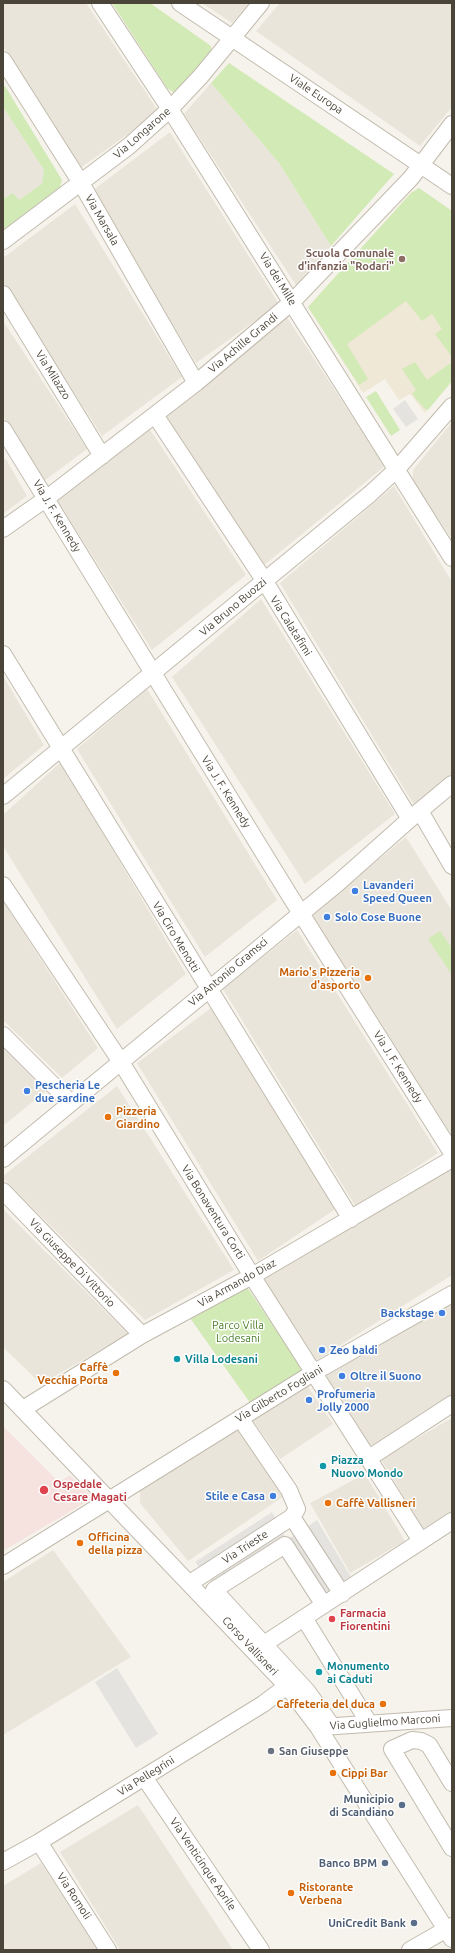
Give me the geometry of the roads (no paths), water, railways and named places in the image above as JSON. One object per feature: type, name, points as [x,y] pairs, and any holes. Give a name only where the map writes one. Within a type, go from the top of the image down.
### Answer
[{"type":"street","name":"Via dei Mille","points":[[100,3],[170,109],[452,558]]},
{"type":"street","name":"Viale Europa","points":[[180,3],[452,186]]},
{"type":"street","name":"Via Longarone","points":[[3,241],[129,146],[170,109],[233,38],[261,3]]},
{"type":"street","name":"Via Marsala","points":[[3,60],[81,183],[196,383]]},
{"type":"street","name":"Via Achille Grandi","points":[[3,529],[47,498],[196,383],[292,302],[411,178],[420,164],[452,124]]},
{"type":"street","name":"Via Milazzo","points":[[3,294],[102,456]]},
{"type":"street","name":"Via Bruno Buozzi","points":[[3,796],[153,675],[264,580],[370,494],[396,469],[452,406]]},
{"type":"street","name":"Via Calatafimi","points":[[155,415],[264,580],[415,815],[452,866]]},
{"type":"street","name":"Via J. F. Kennedy","points":[[3,429],[47,498],[153,675],[452,1153]]},
{"type":"street","name":"Via Ciro Menotti","points":[[3,654],[351,1219]]},
{"type":"street","name":"Via Antonio Gramsci","points":[[3,1159],[300,912],[338,883],[452,784]]},
{"type":"street","name":"Via Bonaventura Corti","points":[[3,885],[121,1062],[252,1276],[421,1541]]},
{"type":"street","points":[[3,1035],[71,1103]]},
{"type":"street","name":"Via Armando Diaz","points":[[23,1409],[142,1335],[252,1276],[452,1159]]},
{"type":"street","name":"Via Giuseppe Di Vittorio","points":[[3,1191],[142,1335]]},
{"type":"street","name":"Via Gilberto Fogliani","points":[[3,1566],[313,1373],[452,1294]]},
{"type":"street","name":"Corso Vallisneri","points":[[3,1390],[190,1583],[325,1726],[450,1932]]},
{"type":"street","points":[[369,1458],[452,1404]]},
{"type":"street","points":[[240,1418],[289,1490],[294,1513],[342,1594]]},
{"type":"street","name":"Via Trieste","points":[[190,1583],[294,1513]]},
{"type":"street","points":[[264,1644],[342,1594],[452,1520]]},
{"type":"street","points":[[324,1605],[286,1545],[214,1590],[311,1696],[325,1726]]},
{"type":"street","points":[[304,1618],[369,1723]]},
{"type":"street","name":"Via Pellegrini","points":[[3,1862],[39,1842],[144,1778],[263,1704],[287,1686]]},
{"type":"street","name":"Via Guglielmo Marconi","points":[[325,1726],[452,1718]]},
{"type":"street","points":[[452,1783],[429,1745],[421,1741],[412,1740],[392,1749],[452,1848]]},
{"type":"street","name":"Via Venticinque Aprile","points":[[144,1778],[262,1950]]},
{"type":"street","name":"Via Romoli","points":[[39,1842],[108,1950]]},
{"type":"street","points":[[410,1950],[450,1932]]},
{"type":"place","name":"Scuola Comunale d'infanzia \"Rodari\"","points":[[402,259]]},
{"type":"place","name":"Lavanderi Speed Queen","points":[[355,891]]},
{"type":"place","name":"Solo Cose Buone","points":[[327,917]]},
{"type":"place","name":"Mario's Pizzeria d'asporto","points":[[368,978]]},
{"type":"place","name":"Pescheria Le due sardine","points":[[27,1091]]},
{"type":"place","name":"Pizzeria Giardino","points":[[108,1117]]},
{"type":"place","name":"Backstage","points":[[442,1313]]},
{"type":"place","name":"Zeo baldi","points":[[322,1350]]},
{"type":"place","name":"Villa Lodesani","points":[[177,1359]]},
{"type":"place","name":"Caffè Vecchia Porta","points":[[116,1373]]},
{"type":"place","name":"Oltre il Suono","points":[[342,1376]]},
{"type":"place","name":"Profumeria Jolly 2000","points":[[309,1400]]},
{"type":"place","name":"Piazza Nuovo Mondo","points":[[323,1466]]},
{"type":"place","name":"Ospedale Cesare Magati","points":[[44,1490]]},
{"type":"place","name":"Stile e Casa","points":[[273,1496]]},
{"type":"place","name":"Caffè Vallisneri","points":[[328,1503]]},
{"type":"place","name":"Officina della pizza","points":[[80,1543]]},
{"type":"place","name":"Farmacia Fiorentini","points":[[332,1619]]},
{"type":"place","name":"Monumento ai Caduti","points":[[319,1672]]},
{"type":"place","name":"Caffeteria del duca","points":[[383,1704]]},
{"type":"place","name":"San Giuseppe","points":[[271,1751]]},
{"type":"place","name":"Cippi Bar","points":[[333,1773]]},
{"type":"place","name":"Municipio di Scandiano","points":[[402,1805]]},
{"type":"place","name":"Banco BPM","points":[[385,1863]]},
{"type":"place","name":"Ristorante Verbena","points":[[291,1893]]},
{"type":"place","name":"UniCredit Bank","points":[[414,1923]]},
{"type":"park label","name":"Parco Villa Lodesani","points":[[238,1331]]}]
